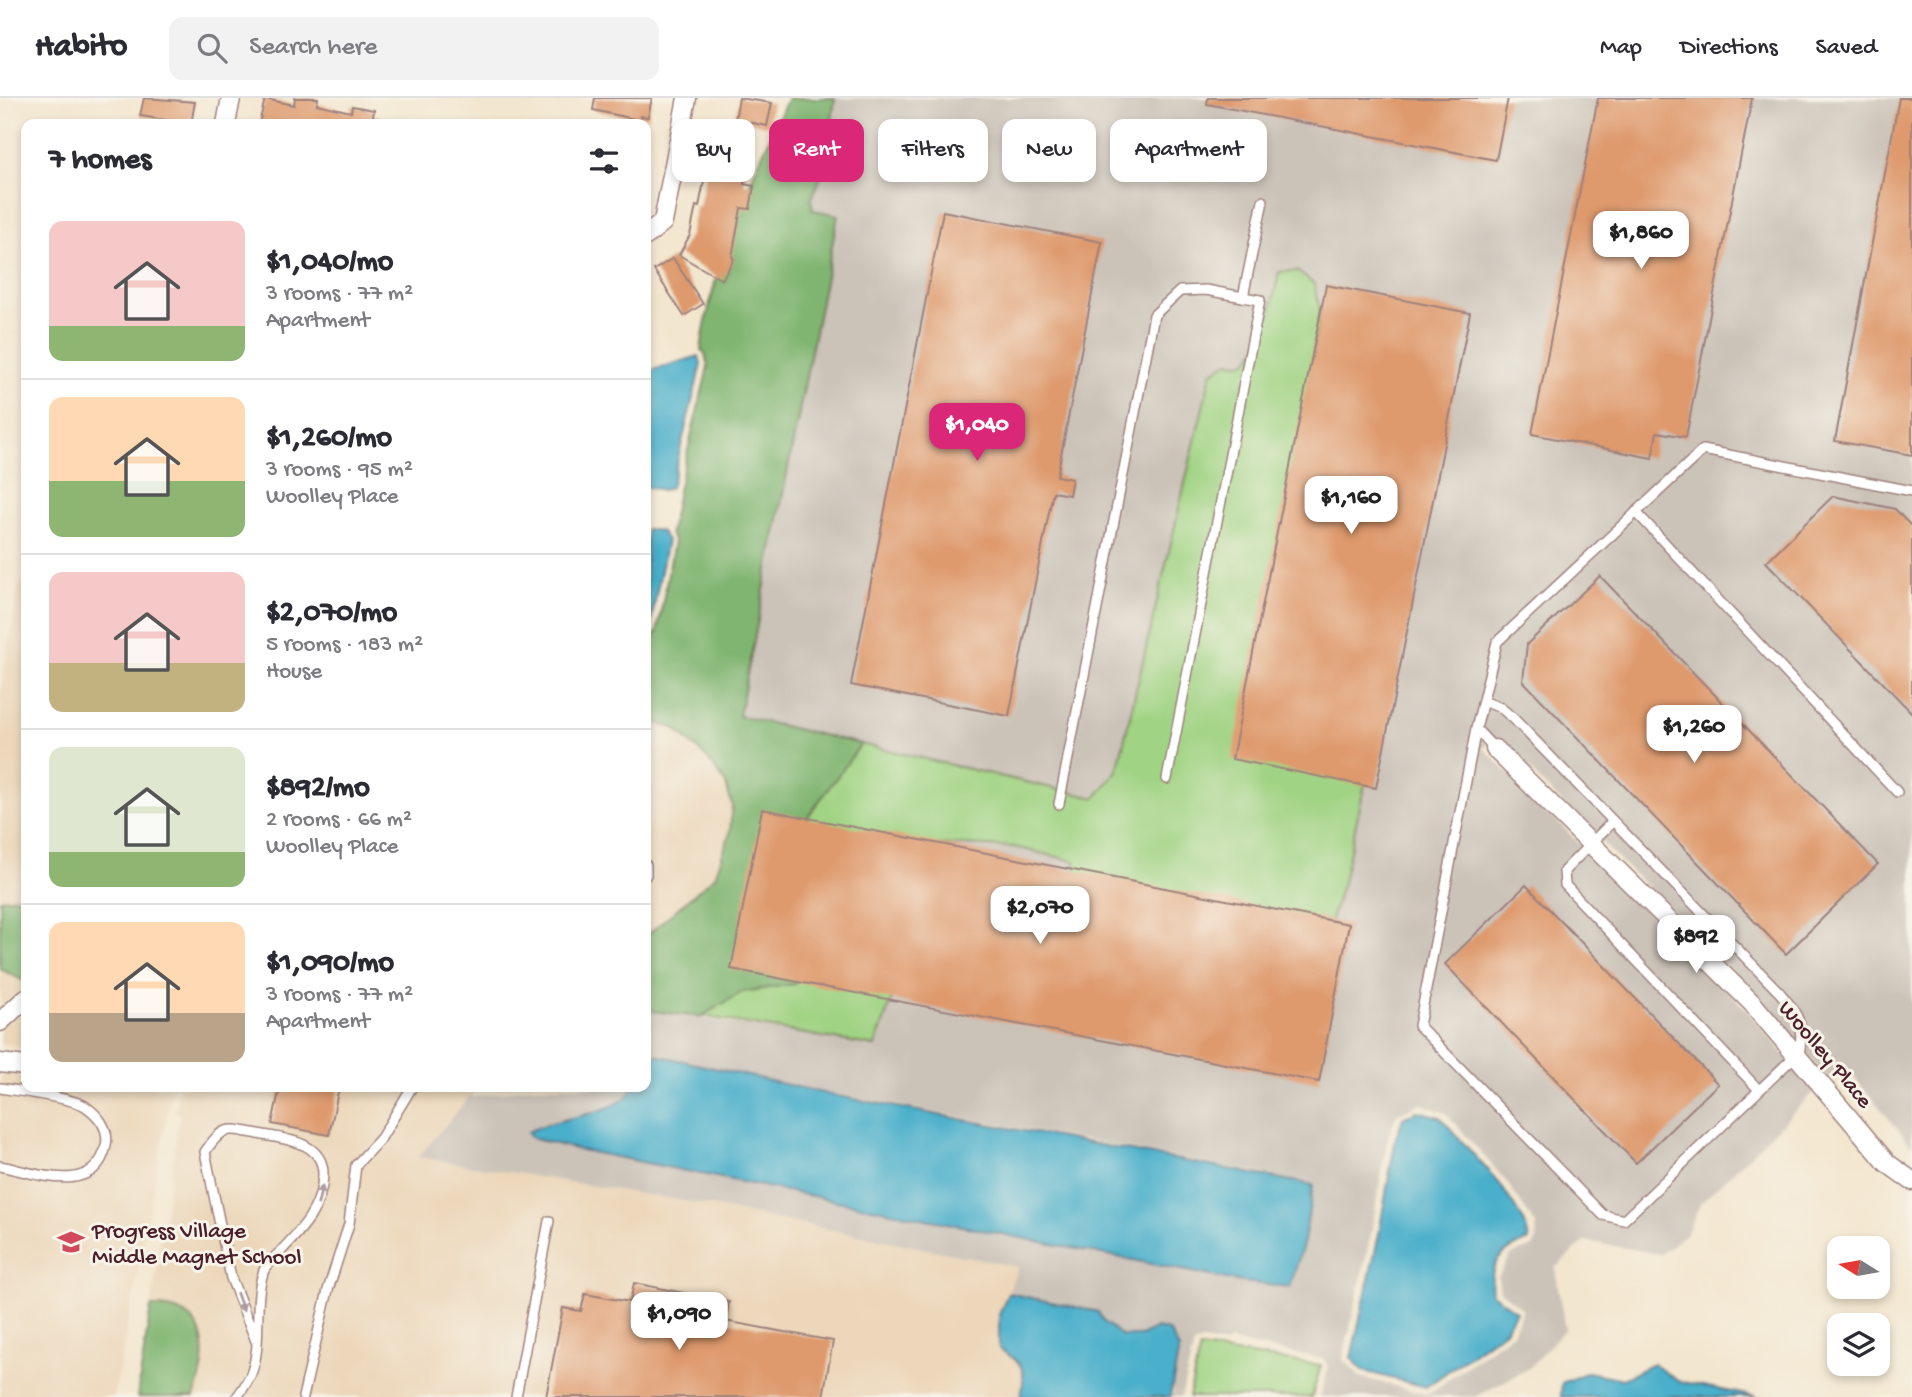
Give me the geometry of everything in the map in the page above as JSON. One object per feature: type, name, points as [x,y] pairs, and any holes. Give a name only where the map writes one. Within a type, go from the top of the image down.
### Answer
[{"type":"street","points":[[227,119],[231,98]]},
{"type":"street","points":[[651,232],[663,222],[687,98]]},
{"type":"street","name":"Woolley Place","points":[[1495,748],[1753,1004],[1887,1163],[1912,1181]]},
{"type":"street","points":[[0,1022],[21,1003]]},
{"type":"street","points":[[0,1063],[21,1065]]},
{"type":"lane","points":[[1243,297],[1263,201]]},
{"type":"lane","points":[[1059,804],[1154,316],[1180,291],[1206,290],[1260,300],[1167,779]]},
{"type":"lane","points":[[1483,701],[1501,708],[1514,719],[1799,1015],[1802,1038],[1797,1056],[1624,1220],[1603,1215],[1419,1026],[1476,729],[1497,642],[1703,450],[1912,491]]},
{"type":"lane","points":[[1636,512],[1897,792]]},
{"type":"lane","points":[[1476,729],[1495,748]]},
{"type":"lane","points":[[1613,821],[1564,871],[1565,885],[1759,1090]]},
{"type":"lane","points":[[0,1088],[83,1104],[103,1122],[108,1139],[103,1161],[90,1174],[72,1180],[0,1166]]},
{"type":"lane","points":[[303,1397],[328,1290],[349,1224],[356,1166],[381,1138],[409,1092]]},
{"type":"lane","points":[[237,1397],[251,1373],[256,1340],[259,1291],[264,1269],[317,1207],[322,1188],[323,1165],[312,1148],[290,1140],[230,1129],[218,1133],[205,1152],[231,1278],[256,1340]]},
{"type":"lane","points":[[516,1397],[549,1221]]},
{"type":"shaded area","points":[[835,98],[1912,98],[1912,1146],[1844,1065],[1828,1079],[1760,999],[1496,737],[1483,748],[1746,1009],[1815,1091],[1700,1204],[1687,1232],[1661,1254],[1585,1241],[1555,1268],[1565,1329],[1529,1368],[1475,1397],[1320,1397],[1328,1367],[1324,1359],[1229,1341],[1226,1345],[1201,1341],[1194,1345],[1181,1397],[1170,1397],[1174,1392],[1157,1328],[1141,1336],[1121,1336],[1104,1322],[1097,1312],[1008,1293],[1018,1267],[701,1204],[418,1157],[472,1094],[472,1098],[504,1092],[632,1092],[609,1108],[542,1124],[528,1133],[532,1138],[576,1149],[1242,1282],[1289,1286],[1272,1175],[651,1059],[651,1011],[875,1045],[930,844],[1014,847],[1075,861],[1077,886],[1295,465],[1320,309],[1279,272],[1260,343],[1249,360],[1242,363],[1117,771],[1095,798],[739,716],[838,215],[812,210],[811,200],[819,182],[864,182],[864,119],[831,119]],"holes":[[[1420,1103],[1446,1113],[1506,1181],[1536,1225],[1537,1239],[1533,1247],[1511,1255],[1498,1277],[1500,1291],[1523,1309],[1513,1333],[1431,1392],[1425,1394],[1360,1377],[1343,1359],[1370,1238],[1388,1136],[1397,1114]]]},
{"type":"shaded area","points":[[19,583],[21,897],[0,899],[0,694]]},
{"type":"shaded area","points":[[651,721],[674,728],[706,757],[726,782],[732,805],[730,833],[715,876],[651,932]]},
{"type":"shaded area","points":[[0,969],[21,980],[21,1047],[0,1043]]},
{"type":"shaded area","name":"Progress Village Middle Magnet School","points":[[0,1051],[21,1054],[21,1092],[171,1092],[114,1397],[0,1397]]},
{"type":"shaded area","points":[[179,1092],[472,1092],[418,1157],[701,1204],[1019,1267],[999,1315],[998,1337],[999,1349],[1020,1361],[1025,1376],[1021,1397],[194,1397],[203,1376],[167,1307],[151,1307],[180,1114],[175,1112]]},
{"type":"green space","points":[[788,98],[835,98],[832,119],[778,119]]},
{"type":"green space","points":[[769,139],[769,182],[819,182],[811,200],[813,210],[838,215],[739,716],[861,744],[795,834],[795,984],[742,992],[700,1017],[651,1011],[651,932],[715,876],[730,833],[732,805],[725,782],[706,757],[674,728],[651,721],[651,637],[657,633],[674,542],[670,533],[678,491],[708,367],[705,353],[701,350],[714,285],[747,190],[750,182],[755,182],[755,170]]},
{"type":"green space","points":[[1297,271],[1314,284],[1320,309],[1295,465],[1406,601],[1343,882],[1307,995],[1077,886],[1075,861],[1014,847],[930,844],[914,937],[875,1046],[702,1016],[742,992],[795,984],[795,834],[861,744],[1095,798],[1117,771],[1211,373],[1229,361],[1243,363],[1250,358],[1261,341],[1279,272]]},
{"type":"green space","points":[[21,897],[21,980],[0,969],[0,899]]},
{"type":"green space","points":[[151,1307],[185,1314],[195,1323],[201,1335],[203,1365],[194,1397],[137,1397]]},
{"type":"green space","points":[[1200,1348],[1321,1365],[1312,1397],[1189,1397]]},
{"type":"water","points":[[699,356],[701,365],[671,487],[663,490],[651,488],[651,370]]},
{"type":"water","points":[[651,530],[660,531],[667,540],[651,622]]},
{"type":"water","points":[[656,1055],[828,1094],[1313,1185],[1304,1241],[1290,1287],[1242,1282],[576,1149],[532,1138],[528,1132],[554,1122],[602,1110],[627,1097],[630,1092],[651,1092],[651,1056]]},
{"type":"water","points":[[1417,1111],[1440,1117],[1500,1184],[1525,1223],[1529,1240],[1504,1253],[1498,1259],[1492,1274],[1492,1294],[1516,1311],[1506,1329],[1426,1387],[1363,1371],[1351,1358],[1378,1239],[1396,1137],[1403,1118]]},
{"type":"water","points":[[1008,1293],[1098,1312],[1104,1322],[1122,1336],[1141,1336],[1157,1328],[1169,1331],[1179,1349],[1170,1397],[1021,1397],[1021,1367],[999,1349],[999,1315]]},
{"type":"water","points":[[1653,1364],[1678,1381],[1757,1397],[1561,1397],[1562,1383],[1588,1372],[1623,1379]]},
{"type":"building","points":[[144,98],[195,102],[192,119],[140,116]]},
{"type":"building","points":[[295,98],[318,98],[317,104],[351,112],[352,106],[374,110],[373,117],[382,119],[260,119],[265,99],[294,105]]},
{"type":"building","points":[[595,98],[652,98],[648,117],[640,116],[639,119],[593,110]]},
{"type":"building","points":[[739,98],[772,103],[767,126],[755,123],[755,119],[735,119]]},
{"type":"building","points":[[1208,98],[1508,98],[1496,160],[1207,104]]},
{"type":"building","points":[[1598,98],[1752,98],[1686,437],[1657,432],[1652,458],[1532,434]]},
{"type":"building","points":[[1899,98],[1912,98],[1912,455],[1835,441]]},
{"type":"building","points":[[704,182],[744,182],[754,186],[750,209],[741,208],[732,257],[734,259],[722,280],[679,255],[690,235],[696,206],[699,207]]},
{"type":"building","points":[[943,211],[1102,242],[1057,476],[1072,479],[1069,495],[1053,492],[1009,716],[851,685]]},
{"type":"building","points":[[673,258],[703,304],[684,316],[654,270]]},
{"type":"building","points":[[1326,285],[1470,313],[1376,788],[1232,759]]},
{"type":"building","points":[[1833,496],[1895,509],[1912,527],[1912,713],[1766,562]]},
{"type":"building","points":[[1600,576],[1878,864],[1786,954],[1523,681],[1527,644]]},
{"type":"building","points":[[762,809],[1349,924],[1319,1082],[731,969]]},
{"type":"building","points":[[1526,885],[1718,1084],[1636,1163],[1445,964]]},
{"type":"building","points":[[279,1092],[338,1092],[329,1135],[272,1124]]},
{"type":"building","points":[[634,1283],[729,1302],[725,1321],[833,1341],[823,1397],[546,1397],[563,1308],[581,1311],[585,1294],[630,1302]]},
{"type":"place","name":"Progress Village Middle Magnet School","points":[[71,1242]]}]
